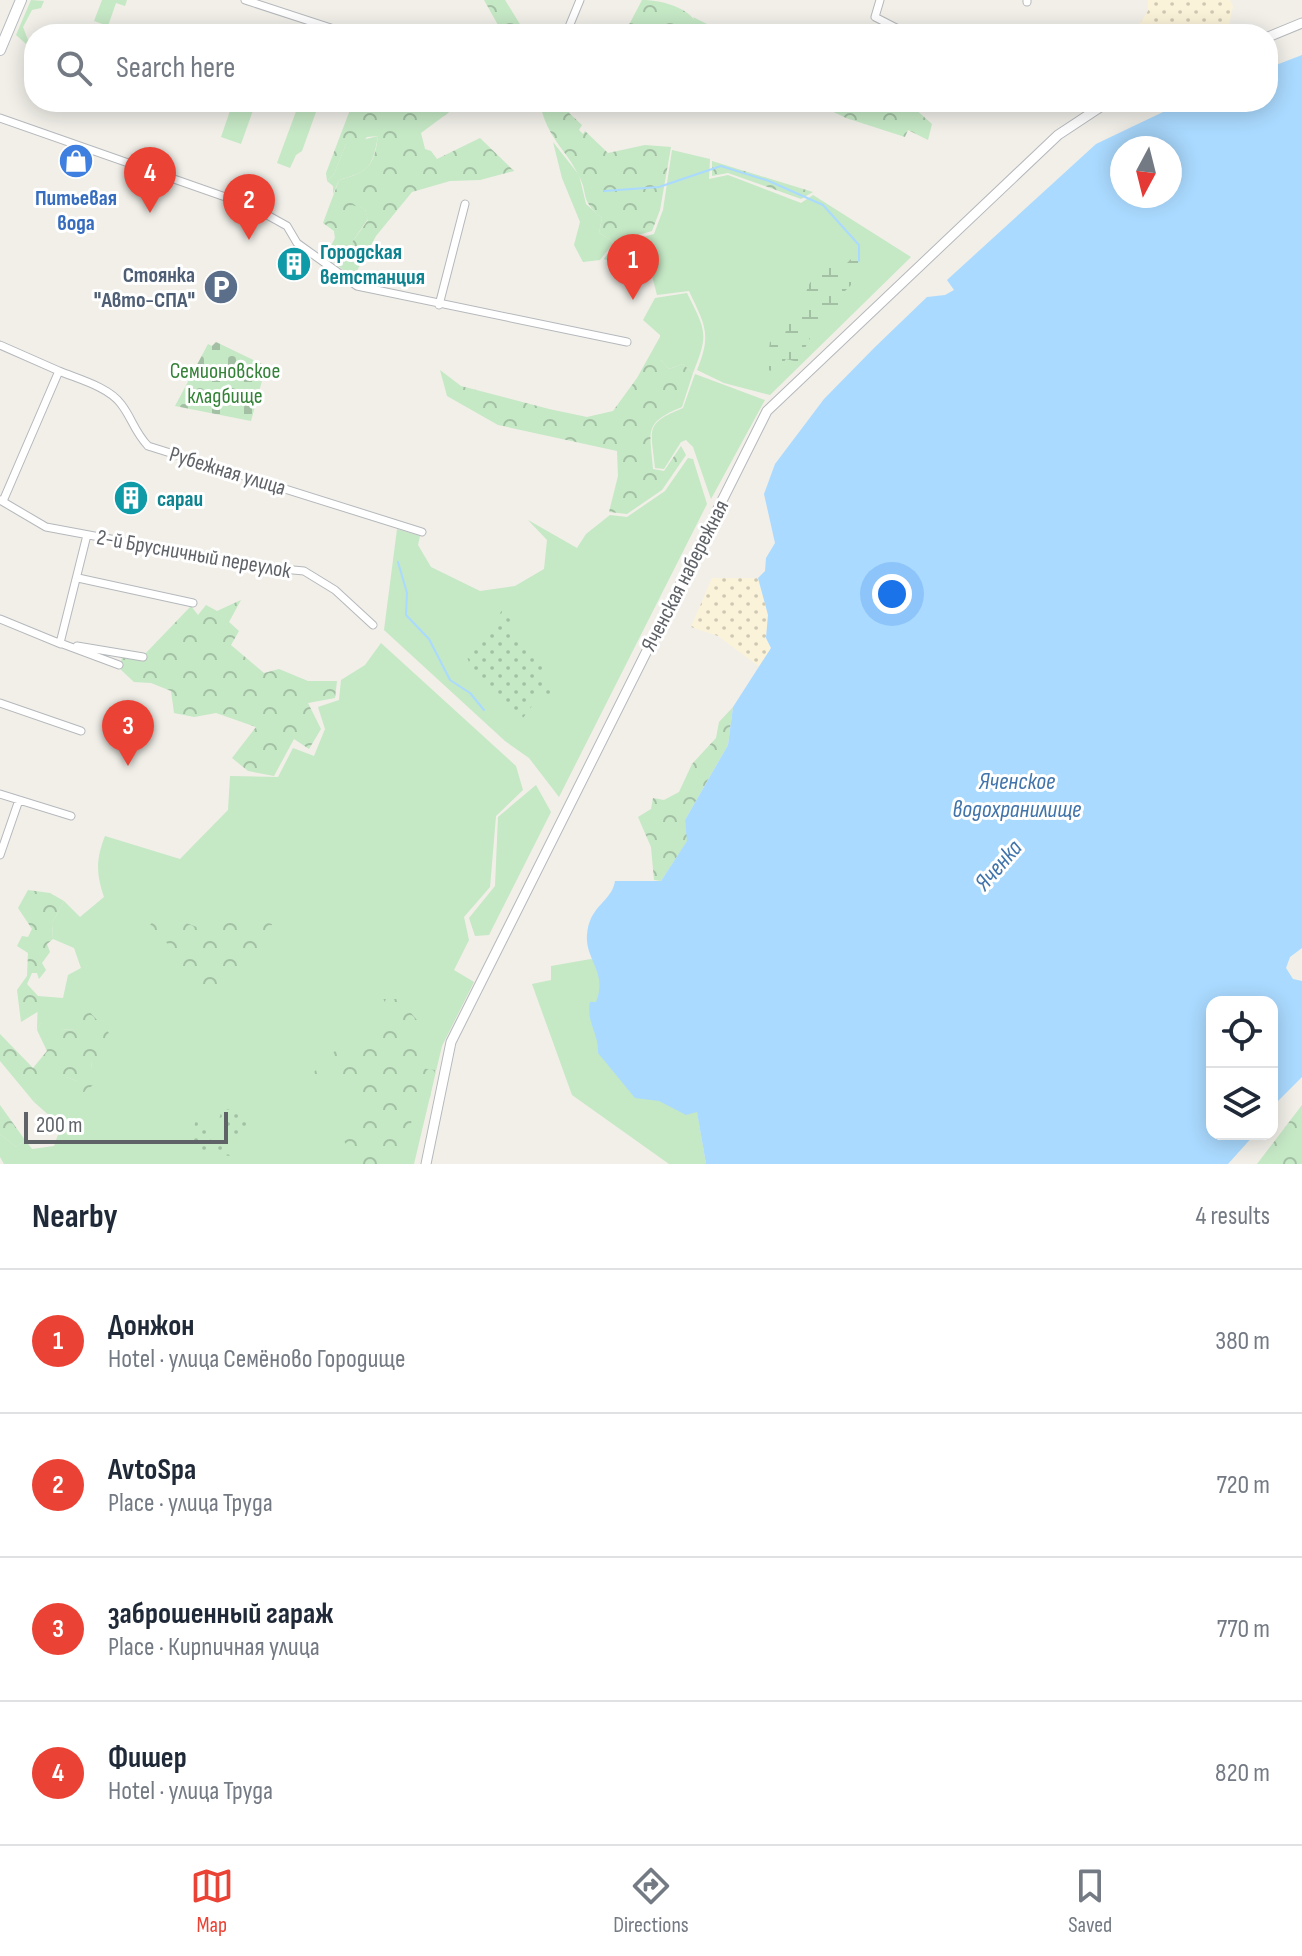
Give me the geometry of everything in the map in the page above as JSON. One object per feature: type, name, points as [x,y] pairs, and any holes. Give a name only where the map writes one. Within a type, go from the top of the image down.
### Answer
[{"type":"main road","points":[[1,43],[21,0]]},
{"type":"street","points":[[245,0],[319,24]]},
{"type":"street","points":[[570,24],[580,0]]},
{"type":"street","points":[[880,0],[875,17],[889,24]]},
{"type":"street","points":[[1278,33],[1302,23]]},
{"type":"street","name":"Яченская набережная","points":[[426,1164],[451,1042],[767,411],[1058,135],[1093,112]]},
{"type":"street","points":[[0,118],[251,206],[287,226],[297,243],[357,286],[627,342]]},
{"type":"street","points":[[439,305],[465,204]]},
{"type":"street","name":"Рубежная улица","points":[[0,345],[121,402],[133,430],[148,446],[422,532]]},
{"type":"street","points":[[2,500],[59,371]]},
{"type":"street","name":"2-й Брусничный переулок","points":[[2,500],[46,527],[304,571],[335,590],[373,625]]},
{"type":"street","points":[[60,643],[87,535]]},
{"type":"street","points":[[78,578],[193,603]]},
{"type":"street","points":[[0,619],[119,665]]},
{"type":"street","points":[[60,643],[143,657]]},
{"type":"street","points":[[0,703],[81,731]]},
{"type":"street","points":[[0,794],[71,816]]},
{"type":"street","points":[[0,855],[19,800]]},
{"type":"green space","points":[[31,0],[44,1],[41,8],[32,10],[24,24],[24,42],[16,35]]},
{"type":"green space","points":[[102,0],[127,0],[125,6],[116,3],[109,24],[94,21]]},
{"type":"green space","points":[[484,0],[505,0],[520,24],[497,24]]},
{"type":"green space","points":[[642,0],[669,4],[686,12],[697,24],[629,24]]},
{"type":"green space","points":[[230,112],[252,112],[241,144],[221,137]]},
{"type":"green space","points":[[296,112],[316,112],[302,151],[296,155],[290,168],[277,163]]},
{"type":"green space","points":[[349,112],[449,112],[421,133],[425,149],[437,159],[480,138],[514,171],[480,180],[450,181],[412,192],[376,236],[353,278],[326,256],[350,245],[368,220],[365,209],[352,205],[335,239],[334,231],[323,223],[339,180],[368,167],[378,136],[367,137],[360,145],[346,144],[334,174],[327,181],[326,173]]},
{"type":"green space","points":[[542,112],[570,112],[582,125],[579,130],[583,134],[585,131],[608,153],[645,145],[671,147],[660,210],[652,231],[614,242],[599,233],[602,218],[587,201],[578,174],[550,131]]},
{"type":"green space","points":[[834,112],[919,112],[932,124],[928,140],[908,130],[905,137]]},
{"type":"green space","points":[[378,136],[368,167],[339,180],[333,194],[333,186],[327,181],[334,174],[346,144]]},
{"type":"green space","points":[[553,142],[579,175],[586,204],[602,218],[599,233],[614,242],[600,260],[583,262],[574,245],[580,222],[562,178]]},
{"type":"green space","points":[[672,150],[710,159],[709,179],[728,175],[801,203],[813,195],[911,257],[770,395],[724,383],[697,370],[702,358],[705,330],[689,291],[657,295],[652,276],[604,259],[614,245],[654,234],[663,210]]},
{"type":"green space","points":[[712,161],[813,192],[801,199],[728,173],[712,176]]},
{"type":"green space","points":[[352,204],[365,209],[368,219],[350,245],[326,256]]},
{"type":"green space","points":[[854,256],[862,265],[857,279],[844,292],[841,305],[814,330],[798,362],[786,359],[776,373],[766,369],[770,342],[784,336],[789,323],[803,309],[806,291],[814,276],[827,267],[845,265]]},
{"type":"green space","points":[[687,293],[703,332],[693,373],[683,364],[669,369],[661,360],[660,335],[643,320],[655,298]]},
{"type":"green space","points":[[661,335],[661,360],[669,369],[683,364],[693,373],[682,407],[661,418],[652,429],[653,469],[664,471],[681,446],[686,455],[662,490],[627,514],[609,512],[618,476],[617,451],[498,425],[447,396],[440,370],[461,386],[587,417],[613,411],[637,378]]},
{"type":"green space","name":"Семионовское кладбище","points":[[216,342],[266,366],[251,421],[175,406],[208,344],[212,346]]},
{"type":"green space","points":[[695,374],[765,400],[711,499],[693,447],[686,440],[681,442],[664,469],[655,468],[653,429],[662,418],[683,408]]},
{"type":"green space","points":[[688,458],[693,459],[707,504],[559,797],[529,758],[505,741],[384,630],[397,529],[420,536],[418,545],[431,567],[480,591],[515,586],[544,569],[547,540],[528,520],[577,548],[586,534],[610,515],[627,517],[665,491]]},
{"type":"green space","points":[[241,600],[229,622],[239,631],[231,645],[264,673],[279,669],[308,681],[337,681],[335,698],[308,703],[321,729],[309,749],[294,739],[274,776],[248,771],[232,758],[256,727],[216,713],[194,717],[174,713],[171,691],[151,683],[134,682],[119,668],[124,651],[144,655],[191,606],[198,615],[206,605],[217,611]]},
{"type":"green space","points":[[502,610],[514,624],[514,636],[547,665],[542,676],[554,691],[544,699],[540,695],[523,718],[475,678],[467,657],[484,640]]},
{"type":"green space","points":[[381,643],[516,766],[523,790],[496,816],[490,887],[464,917],[469,940],[454,970],[474,982],[442,1046],[414,1164],[4,1164],[0,1157],[0,1134],[16,1147],[25,1140],[32,1149],[54,1146],[61,1126],[34,1102],[45,1077],[66,1077],[77,1081],[91,1070],[92,1060],[77,1029],[60,1030],[41,1023],[37,1030],[38,996],[63,998],[68,975],[81,968],[74,948],[53,939],[52,923],[64,901],[80,917],[104,897],[98,866],[105,836],[180,859],[228,810],[230,776],[278,777],[293,748],[314,756],[325,729],[318,707],[339,700],[341,680],[365,665]]},
{"type":"green space","points":[[733,707],[728,745],[685,820],[688,840],[661,881],[654,880],[651,847],[638,817],[651,809],[653,798],[664,800],[679,792],[692,764],[716,738],[719,722]]},
{"type":"green space","points":[[536,785],[551,812],[489,935],[475,936],[469,918],[495,886],[498,817]]},
{"type":"green space","points":[[28,890],[50,893],[64,901],[52,923],[53,939],[47,944],[50,952],[42,963],[46,970],[39,979],[37,973],[32,973],[27,984],[38,996],[39,1011],[21,1022],[17,990],[27,976],[28,953],[17,946],[22,936],[28,937],[32,929],[18,908]]},
{"type":"green space","points":[[226,912],[272,924],[260,972],[229,971],[216,1004],[182,978],[182,959],[150,925],[160,913],[202,929]]},
{"type":"green space","points":[[591,959],[597,962],[601,989],[697,1111],[706,1164],[669,1164],[572,1095],[532,984],[551,980],[551,966]]},
{"type":"green space","points":[[383,999],[399,999],[417,1020],[420,1068],[435,1070],[430,1098],[423,1099],[412,1110],[410,1144],[384,1164],[357,1164],[339,1132],[369,1105],[354,1086],[311,1075],[349,1037],[359,1044],[365,1024],[382,1033],[395,1018]]},
{"type":"green space","points":[[86,1008],[109,1033],[106,1059],[92,1060],[91,1070],[97,1082],[80,1095],[73,1093],[77,1081],[66,1077],[46,1077],[34,1102],[0,1061],[0,1034],[33,1068],[47,1051],[37,1030],[41,1023],[55,1024],[60,1030],[76,1029],[78,1017]]},
{"type":"green space","points":[[0,1105],[25,1140],[16,1147],[0,1134]]},
{"type":"green space","points":[[1302,1105],[1302,1164],[1257,1164]]},
{"type":"green space","points":[[222,1108],[242,1112],[240,1119],[247,1121],[243,1138],[222,1134],[224,1126],[218,1124]]},
{"type":"green space","points":[[196,1119],[209,1125],[207,1138],[221,1144],[230,1156],[200,1151],[202,1143],[191,1140]]},
{"type":"sand","points":[[1148,0],[1230,0],[1233,6],[1229,24],[1140,24],[1148,11]]},
{"type":"sand","points":[[712,578],[758,578],[768,615],[766,638],[771,648],[760,667],[718,636],[691,627]]},
{"type":"water","name":"Яченское водохранилище","points":[[1302,55],[1302,948],[1290,957],[1286,968],[1293,979],[1302,981],[1302,1077],[1278,1101],[1278,996],[1206,996],[1206,1140],[1250,1140],[1228,1164],[706,1164],[697,1112],[686,1115],[659,1101],[635,1098],[598,1053],[589,1009],[590,1002],[596,1002],[599,992],[598,974],[587,944],[592,917],[610,894],[615,881],[661,881],[687,841],[685,820],[728,745],[733,707],[771,648],[766,638],[768,615],[758,578],[765,571],[766,558],[775,543],[764,494],[775,464],[824,399],[874,348],[927,297],[945,295],[954,290],[947,280],[1096,144],[1110,137],[1110,208],[1182,208],[1182,136],[1113,136],[1163,112],[1278,112],[1278,64]]},
{"type":"waterway","points":[[604,191],[659,187],[721,166],[769,181],[823,205],[859,245],[859,261]]},
{"type":"waterway","points":[[398,562],[407,593],[406,615],[429,639],[450,680],[470,693],[484,710]]},
{"type":"place","name":"Питьевая вода","points":[[76,161]]},
{"type":"place","name":"Фишер","points":[[150,213]]},
{"type":"place","name":"AvtoSpa","points":[[249,240]]},
{"type":"place","name":"Городская ветстанция","points":[[294,264]]},
{"type":"place","name":"Стоянка \"Авто-СПА\"","points":[[221,287]]},
{"type":"place","name":"Донжон","points":[[633,300]]},
{"type":"place","name":"сараи","points":[[131,498]]},
{"type":"place","name":"заброшенный гараж","points":[[128,766]]},
{"type":"water label","name":"Яченка","points":[[998,865]]}]
